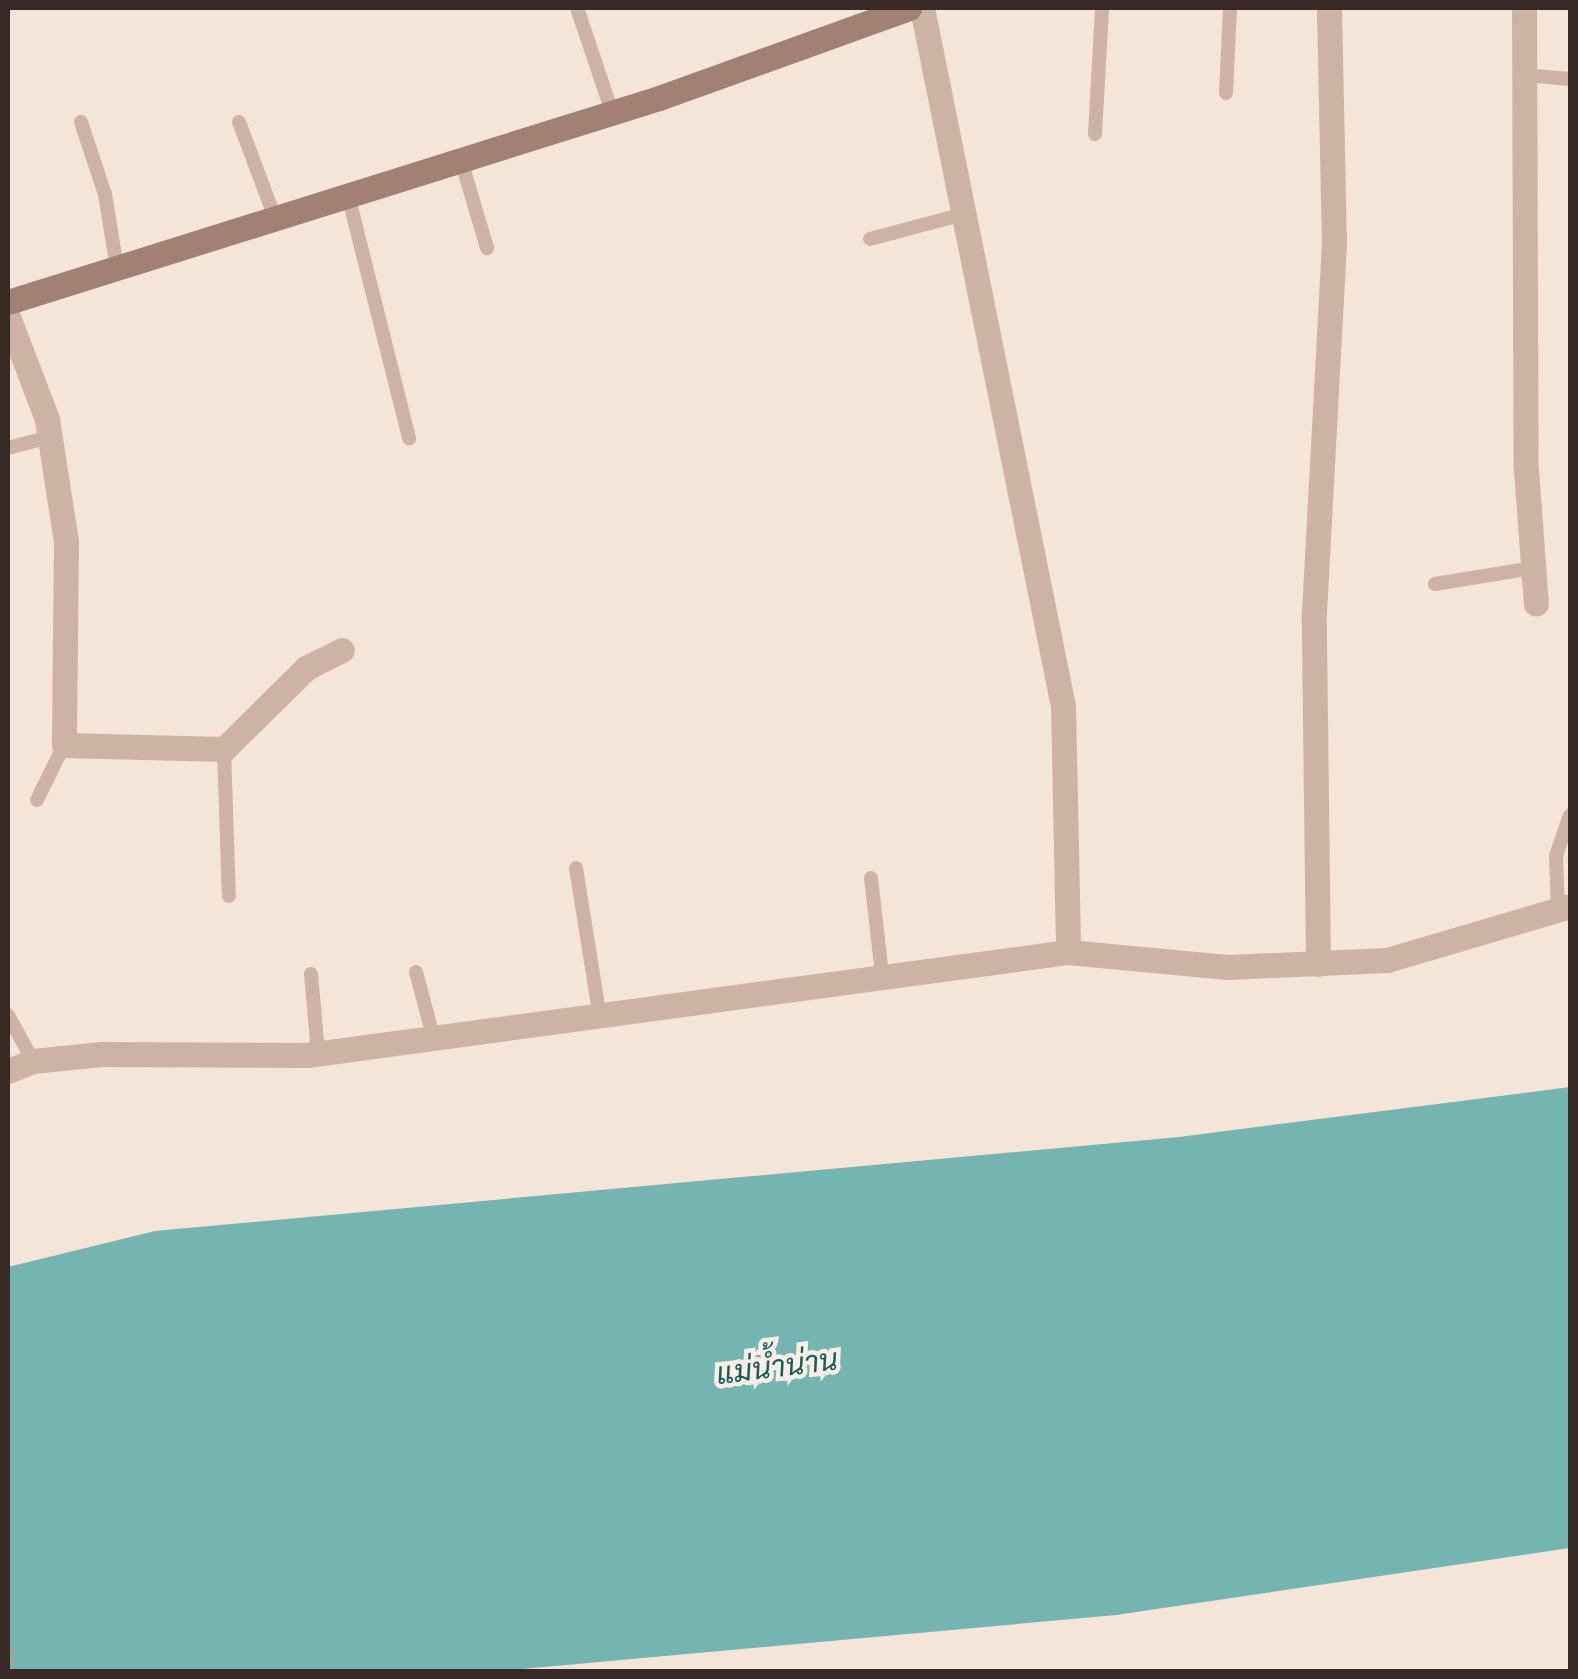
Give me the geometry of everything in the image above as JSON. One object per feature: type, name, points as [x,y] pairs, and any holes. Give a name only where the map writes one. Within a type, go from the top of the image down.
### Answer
[{"type":"street","points":[[8,302],[612,112],[909,8]]},
{"type":"street","points":[[922,8],[1063,706],[1068,952]]},
{"type":"street","points":[[1318,964],[1314,612],[1334,247],[1329,8]]},
{"type":"street","points":[[1524,8],[1526,469],[1536,604]]},
{"type":"street","points":[[8,317],[50,437],[66,542],[64,745],[224,749],[306,668],[342,650]]},
{"type":"street","points":[[8,1071],[33,1062],[100,1054],[318,1053],[599,1010],[1068,952],[1227,966],[1387,960],[1564,908]]},
{"type":"lane","points":[[577,8],[612,112]]},
{"type":"lane","points":[[1095,134],[1102,8]]},
{"type":"lane","points":[[1226,93],[1230,8]]},
{"type":"lane","points":[[1523,75],[1570,79]]},
{"type":"lane","points":[[81,122],[106,194],[117,268]]},
{"type":"lane","points":[[239,122],[274,218]]},
{"type":"lane","points":[[460,160],[487,248]]},
{"type":"lane","points":[[348,195],[409,438]]},
{"type":"lane","points":[[870,240],[964,214]]},
{"type":"lane","points":[[8,448],[50,437]]},
{"type":"lane","points":[[1435,584],[1534,568]]},
{"type":"lane","points":[[37,800],[64,745]]},
{"type":"lane","points":[[224,749],[229,896]]},
{"type":"lane","points":[[1564,908],[1556,856],[1570,814]]},
{"type":"lane","points":[[576,868],[599,1010]]},
{"type":"lane","points":[[871,878],[882,975]]},
{"type":"lane","points":[[416,972],[433,1036]]},
{"type":"lane","points":[[311,974],[318,1053]]},
{"type":"lane","points":[[8,1015],[33,1062]]},
{"type":"path","points":[[8,1638],[13,1672]]},
{"type":"water","name":"แม่น้ำน่าน","points":[[1570,1087],[1570,1548],[1116,1615],[501,1671],[8,1671],[8,1267],[155,1231],[1179,1137]]}]
